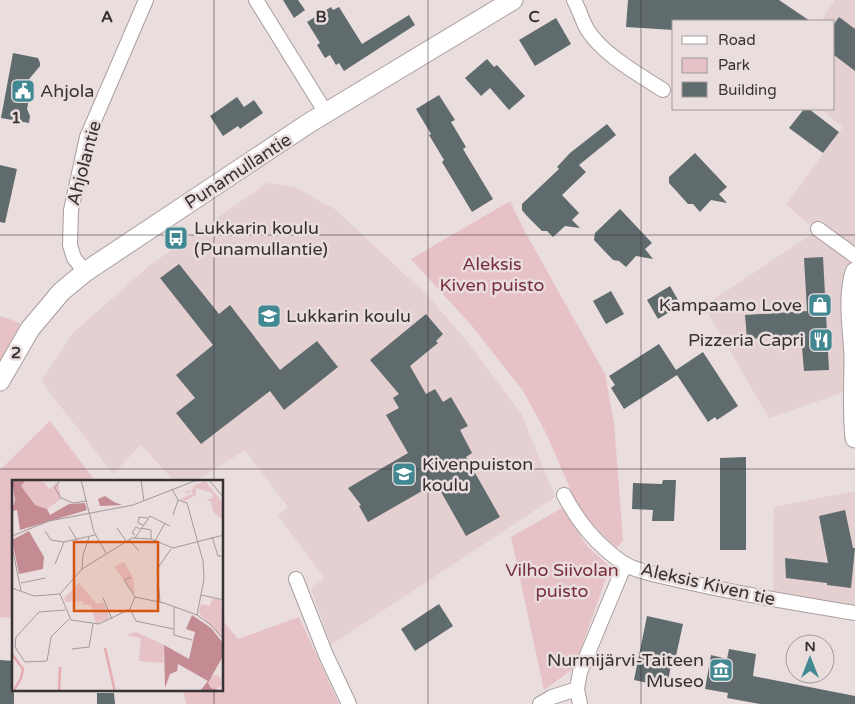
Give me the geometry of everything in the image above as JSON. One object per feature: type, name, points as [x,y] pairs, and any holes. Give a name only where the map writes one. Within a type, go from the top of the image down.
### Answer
[{"type":"street","name":"Ahjolantie","points":[[85,272],[74,258],[70,245],[71,210],[87,137],[146,0]]},
{"type":"street","points":[[256,0],[326,113]]},
{"type":"street","name":"Punamullantie","points":[[0,381],[30,329],[61,292],[85,272],[326,113],[513,0]]},
{"type":"street","points":[[574,0],[588,30],[607,52],[662,90]]},
{"type":"street","points":[[818,229],[855,256]]},
{"type":"street","points":[[855,272],[851,305],[854,354],[855,438]]},
{"type":"street","name":"Aleksis Kiven tie","points":[[564,494],[588,533],[625,564],[650,573],[721,590],[855,613]]},
{"type":"street","points":[[580,704],[577,690],[580,672],[625,564]]},
{"type":"street","points":[[296,579],[326,655],[349,704]]},
{"type":"street","points":[[540,704],[552,697],[577,690]]},
{"type":"shaded area","points":[[835,0],[855,0],[855,438],[844,392],[769,418],[704,306],[818,230],[786,204],[843,127],[821,110],[835,110],[835,20],[822,20]]},
{"type":"shaded area","name":"Lukkarin koulu","points":[[267,183],[295,187],[336,210],[430,298],[470,345],[521,413],[555,497],[331,645],[311,589],[324,578],[278,515],[288,507],[245,450],[198,480],[173,480],[141,445],[113,474],[41,381],[73,333],[149,266]]},
{"type":"shaded area","points":[[855,491],[855,613],[773,599],[774,507]]},
{"type":"green space","name":"Aleksis Kiven puisto","points":[[510,201],[525,232],[605,374],[614,423],[623,540],[617,548],[596,529],[578,507],[546,433],[523,391],[472,326],[411,259]]},
{"type":"green space","points":[[0,316],[20,324],[0,362]]},
{"type":"green space","points":[[50,421],[94,480],[12,480],[12,618],[0,617],[0,470]]},
{"type":"green space","name":"Vilho Siivolan puisto","points":[[562,508],[587,546],[610,567],[574,668],[544,690],[511,537]]},
{"type":"green space","points":[[299,617],[339,704],[186,704],[183,692],[224,692],[224,622],[238,639]]},
{"type":"building","points":[[283,0],[298,0],[305,10],[294,18]]},
{"type":"building","points":[[628,0],[779,0],[809,20],[672,20],[672,30],[626,27]]},
{"type":"building","points":[[331,7],[333,10],[339,7],[362,44],[409,15],[415,25],[344,71],[339,63],[336,65],[330,55],[325,58],[317,45],[320,43],[307,22]]},
{"type":"building","points":[[839,17],[855,29],[855,71],[835,56],[835,23]]},
{"type":"building","points":[[556,18],[571,44],[535,66],[519,40]]},
{"type":"building","name":"Ahjola","points":[[13,53],[38,58],[40,63],[40,66],[25,84],[32,85],[27,109],[30,116],[29,123],[1,118]]},
{"type":"building","points":[[487,59],[494,67],[497,65],[525,96],[509,110],[490,88],[481,96],[465,78]]},
{"type":"building","points":[[439,95],[455,120],[451,122],[466,147],[463,149],[493,199],[472,212],[442,162],[444,160],[416,109]]},
{"type":"building","points":[[237,97],[244,107],[254,100],[263,113],[240,129],[238,126],[223,136],[210,116]]},
{"type":"building","points":[[803,110],[810,110],[839,132],[823,153],[789,128]]},
{"type":"building","points":[[607,124],[616,135],[579,165],[586,172],[562,195],[579,213],[572,220],[580,228],[565,226],[553,237],[547,231],[542,231],[527,216],[522,210],[522,204],[559,169],[557,167],[570,153]]},
{"type":"building","points":[[695,153],[727,187],[719,194],[727,203],[711,200],[700,212],[693,204],[688,204],[669,183],[669,177]]},
{"type":"building","points":[[0,165],[17,169],[5,223],[0,222]]},
{"type":"building","points":[[620,209],[652,243],[645,249],[653,259],[636,256],[626,267],[619,261],[613,260],[594,240],[595,233]]},
{"type":"building","points":[[823,257],[829,370],[804,371],[801,336],[747,339],[745,315],[807,311],[804,258]]},
{"type":"building","points":[[179,264],[219,314],[230,305],[280,370],[317,341],[338,367],[284,410],[270,391],[201,444],[176,413],[195,398],[176,375],[213,345],[160,278]]},
{"type":"building","points":[[670,286],[681,305],[658,319],[647,300]]},
{"type":"building","points":[[611,291],[624,314],[606,324],[593,301]]},
{"type":"building","points":[[426,314],[443,334],[436,341],[438,343],[410,366],[426,394],[435,389],[443,402],[451,397],[468,426],[460,430],[472,453],[466,457],[500,517],[466,536],[436,483],[368,522],[359,506],[361,505],[348,488],[408,453],[386,415],[399,408],[393,398],[399,394],[370,360]]},
{"type":"building","points":[[659,344],[676,370],[703,352],[738,406],[717,420],[715,417],[708,422],[677,375],[624,409],[611,388],[615,385],[609,376]]},
{"type":"building","points":[[746,457],[746,550],[720,550],[720,458]]},
{"type":"building","points":[[663,480],[676,480],[674,521],[652,521],[653,510],[632,509],[633,483],[662,484]]},
{"type":"building","points":[[845,510],[853,548],[855,548],[851,588],[786,578],[785,558],[828,563],[819,516]]},
{"type":"building","points":[[439,604],[453,626],[415,651],[401,629]]},
{"type":"building","points":[[647,616],[683,624],[674,665],[671,665],[667,687],[634,680]]},
{"type":"building","points":[[729,649],[756,654],[753,676],[785,682],[785,684],[855,696],[855,704],[760,704],[727,698],[728,693],[705,689],[711,655],[727,659]]},
{"type":"building","points":[[0,660],[12,661],[14,704],[0,704]]},
{"type":"building","points":[[97,693],[114,693],[115,704],[97,704]]},
{"type":"place","name":"Ahjola","points":[[23,91]]},
{"type":"place","name":"Lukkarin koulu (Punamullantie)","points":[[176,238]]},
{"type":"place","name":"Kampaamo Love","points":[[820,305]]},
{"type":"place","name":"Lukkarin koulu","points":[[269,316]]},
{"type":"place","name":"Pizzeria Capri","points":[[821,340]]},
{"type":"place","name":"Kivenpuiston koulu","points":[[404,474]]},
{"type":"place","name":"Nurmijärvi-Taiteen Museo","points":[[721,670]]}]
